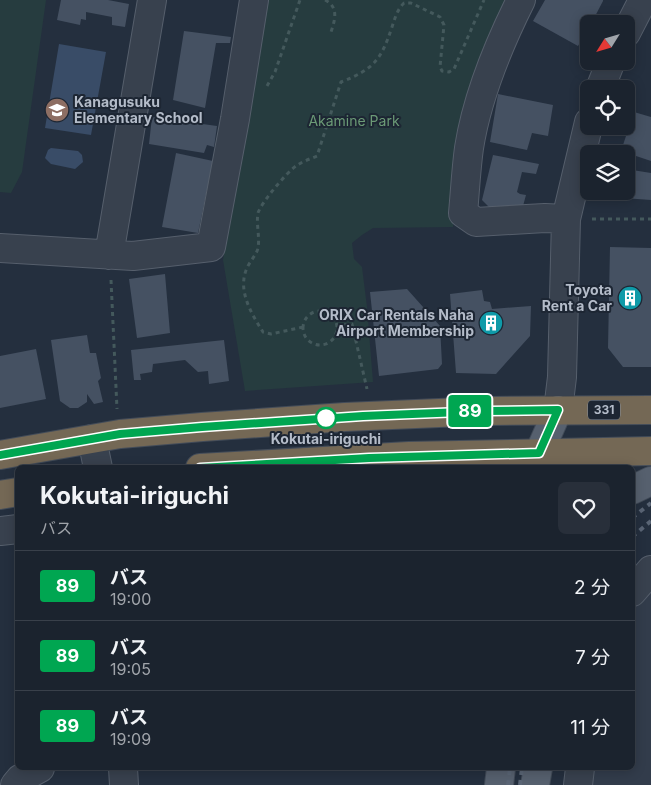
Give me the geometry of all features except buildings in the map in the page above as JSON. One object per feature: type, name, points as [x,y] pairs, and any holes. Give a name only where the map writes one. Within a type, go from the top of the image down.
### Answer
[{"type":"highway","name":"331","points":[[0,455],[120,434],[193,427],[346,417],[486,411],[651,410]]},
{"type":"highway","points":[[251,465],[369,458],[572,460],[651,451]]},
{"type":"highway","points":[[0,495],[15,492]]},
{"type":"main road","points":[[558,410],[572,460]]},
{"type":"main road","points":[[538,460],[558,410]]},
{"type":"main road","points":[[635,489],[651,481]]},
{"type":"main road","points":[[499,785],[502,770]]},
{"type":"main road","points":[[535,785],[538,770]]},
{"type":"street","points":[[109,255],[152,0]]},
{"type":"street","points":[[0,248],[133,256],[211,247],[235,119],[254,0]]},
{"type":"street","points":[[521,0],[493,61],[481,100],[469,147],[463,214],[476,222],[545,218],[566,219]]},
{"type":"street","points":[[635,16],[643,0]]},
{"type":"street","points":[[558,410],[562,377],[566,219],[586,135]]},
{"type":"street","points":[[92,439],[97,465]]},
{"type":"street","points":[[0,531],[15,529]]},
{"type":"street","points":[[635,589],[651,570]]},
{"type":"street","points":[[15,785],[20,779],[36,770]]},
{"type":"street","points":[[123,770],[124,785]]},
{"type":"street","points":[[578,785],[580,770]]},
{"type":"path","points":[[265,90],[275,72],[300,0]]},
{"type":"path","points":[[325,0],[335,10],[336,18],[331,32]]},
{"type":"path","points":[[303,327],[271,334],[263,332],[245,298],[244,282],[246,270],[258,250],[258,214],[261,206],[289,172],[297,165],[317,156],[341,82],[354,77],[377,61],[390,35],[398,8],[404,2],[411,3],[440,17],[444,25],[440,67],[442,71],[449,72],[454,69],[484,0]]},
{"type":"path","points":[[566,219],[651,219]]},
{"type":"path","points":[[109,255],[117,409]]},
{"type":"path","points":[[322,311],[332,316],[336,326],[334,337],[325,344],[315,344],[306,338],[303,327],[311,313],[322,311]]},
{"type":"path","points":[[336,326],[352,324],[368,388]]},
{"type":"shaded area","points":[[651,559],[651,785],[573,785],[574,770],[635,770],[635,575]]},
{"type":"green space","points":[[0,0],[46,0],[22,172],[11,193],[0,192]]},
{"type":"green space","name":"Akamine Park","points":[[265,0],[511,0],[461,129],[453,227],[373,228],[352,243],[354,259],[362,267],[373,382],[245,391],[223,260]]},
{"type":"water","points":[[59,44],[106,52],[91,135],[45,128]]},
{"type":"water","points":[[51,148],[78,151],[82,155],[83,162],[75,169],[51,164],[45,158],[48,150]]},
{"type":"railway","points":[[635,516],[651,503]]},
{"type":"railway","points":[[635,534],[651,521]]},
{"type":"railway","points":[[508,785],[510,770]]},
{"type":"railway","points":[[520,785],[522,770]]},
{"type":"bus line","name":"89","points":[[0,455],[120,434],[202,427],[363,416],[558,410],[539,453],[369,458],[251,465]]},
{"type":"place","name":"Kanagusuku Elementary School","points":[[57,110]]},
{"type":"place","name":"Toyota Rent a Car","points":[[630,298]]},
{"type":"place","name":"ORIX Car Rentals Naha Airport Membership","points":[[491,323]]},
{"type":"place","name":"Kokutai-iriguchi","points":[[326,418]]}]
